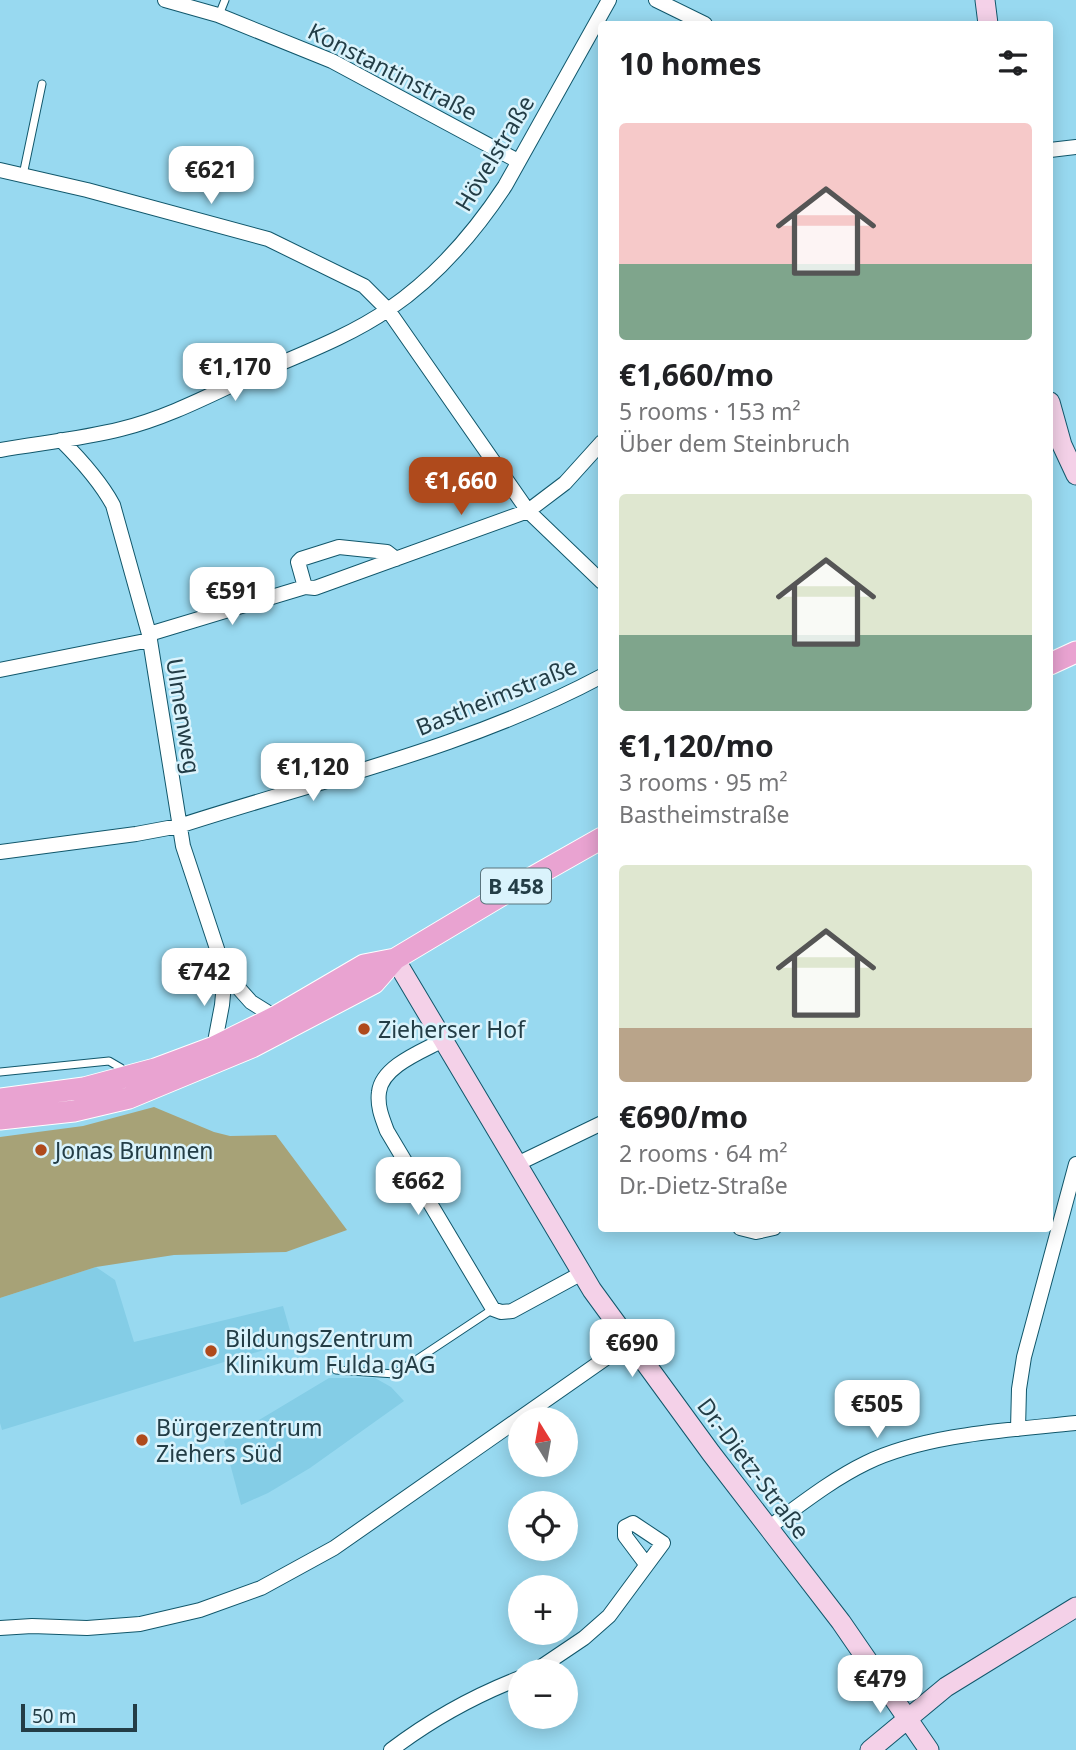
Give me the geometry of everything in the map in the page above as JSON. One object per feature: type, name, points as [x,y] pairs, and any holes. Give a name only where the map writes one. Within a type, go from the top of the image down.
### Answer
[{"type":"main road","points":[[985,0],[988,21]]},
{"type":"main road","points":[[1053,413],[1069,463],[1076,475]]},
{"type":"main road","points":[[1053,663],[1076,652]]},
{"type":"main road","name":"B 458","points":[[0,1099],[126,1088],[205,1068],[308,1019],[374,983],[395,959],[512,888],[598,840]]},
{"type":"main road","name":"B 458","points":[[0,1119],[74,1111],[126,1088],[155,1069],[214,1047],[275,1017],[364,965],[395,959]]},
{"type":"main road","name":"Dr.-Dietz-Straße","points":[[395,959],[582,1273],[629,1342],[841,1622],[929,1750]]},
{"type":"main road","points":[[870,1750],[946,1687],[1076,1607]]},
{"type":"street","name":"Konstantinstraße","points":[[164,0],[218,15],[332,61],[518,161]]},
{"type":"street","name":"Hövelstraße","points":[[0,450],[125,428],[175,411],[345,334],[388,310],[432,274],[489,211],[608,0]]},
{"type":"street","points":[[656,0],[699,21]]},
{"type":"street","points":[[1053,150],[1076,147]]},
{"type":"street","points":[[0,170],[268,239],[364,286],[388,310],[528,511],[598,578]]},
{"type":"street","name":"Ulmenweg","points":[[61,440],[86,466],[113,505],[150,637],[183,846],[225,973],[251,1002],[275,1017]]},
{"type":"street","points":[[0,670],[150,637],[305,587],[315,588],[528,511],[565,483],[598,446]]},
{"type":"street","points":[[305,587],[299,566],[301,559],[339,547],[387,552],[396,559]]},
{"type":"street","name":"Bastheimstraße","points":[[0,852],[135,834],[178,825],[449,743],[555,701],[598,678]]},
{"type":"street","name":"Ulmenweg","points":[[214,1047],[225,973]]},
{"type":"street","points":[[443,1040],[394,1068],[383,1080],[379,1091],[379,1108],[387,1131],[494,1308],[501,1312],[519,1308],[582,1273]]},
{"type":"street","points":[[517,1164],[598,1125]]},
{"type":"street","points":[[1018,1429],[1019,1388],[1024,1357],[1076,1164]]},
{"type":"street","points":[[0,1628],[87,1628],[140,1624],[201,1610],[261,1588],[343,1542],[629,1342]]},
{"type":"street","points":[[768,1528],[837,1479],[867,1462],[904,1449],[1018,1429],[1076,1423]]},
{"type":"street","points":[[553,1659],[584,1639],[609,1616],[646,1564]]},
{"type":"street","points":[[391,1750],[425,1724],[479,1694],[508,1683]]},
{"type":"lane","points":[[218,15],[225,0]]},
{"type":"lane","points":[[23,176],[41,84]]},
{"type":"lane","points":[[0,1072],[109,1060],[121,1068],[126,1088]]},
{"type":"lane","points":[[336,1370],[395,1374],[494,1308]]},
{"type":"shaded area","points":[[154,1107],[230,1136],[276,1135],[347,1230],[286,1252],[174,1255],[96,1267],[0,1298],[0,1137],[83,1126]]},
{"type":"shaded area","points":[[96,1267],[115,1280],[134,1342],[283,1306],[293,1341],[2,1430],[0,1298]]},
{"type":"shaded area","points":[[329,1378],[375,1378],[391,1387],[404,1401],[310,1468],[268,1493],[241,1505],[224,1441]]},
{"type":"place","name":"Zieherser Hof","points":[[364,1029]]},
{"type":"place","name":"Jonas Brunnen","points":[[41,1150]]},
{"type":"place","name":"BildungsZentrum Klinikum Fulda gAG","points":[[211,1351]]},
{"type":"place","name":"Bürgerzentrum Ziehers Süd","points":[[142,1440]]}]
